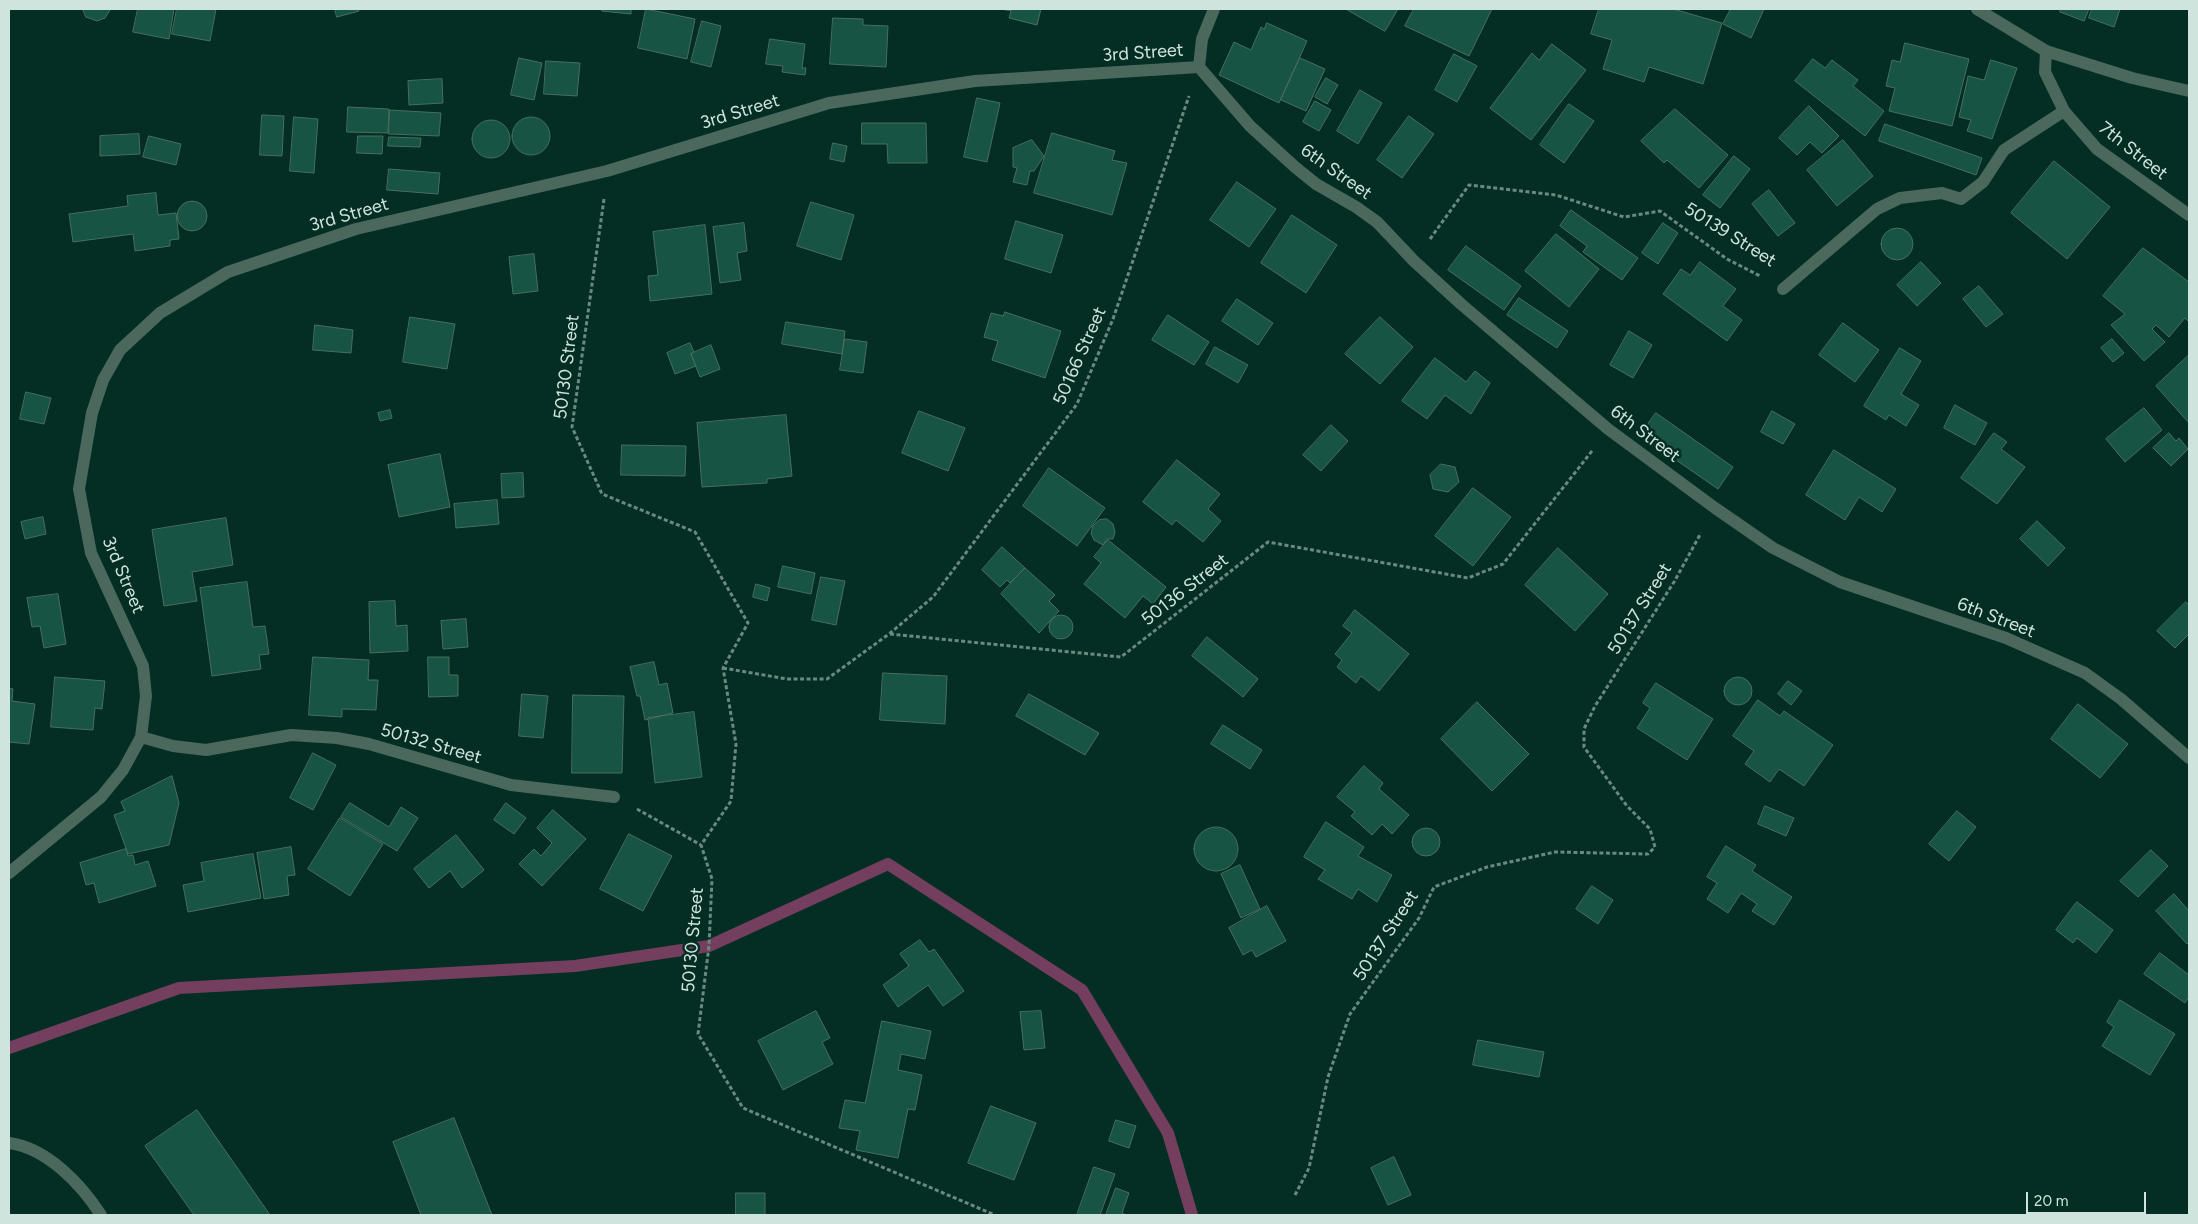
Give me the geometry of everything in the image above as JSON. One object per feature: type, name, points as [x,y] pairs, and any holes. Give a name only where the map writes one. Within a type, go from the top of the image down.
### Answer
[{"type":"street","points":[[1199,67],[1202,39],[1214,9]]},
{"type":"street","points":[[1977,9],[2046,51],[2132,78],[2189,92]]},
{"type":"street","name":"7th Street","points":[[2046,51],[2044,72],[2064,111],[2096,149],[2189,215]]},
{"type":"street","name":"3rd Street","points":[[9,873],[101,797],[123,770],[141,736],[146,696],[143,666],[90,553],[79,489],[92,413],[103,380],[120,350],[160,313],[228,272],[356,228],[608,171],[829,103],[975,81],[1199,67]]},
{"type":"street","name":"6th Street","points":[[1199,67],[1250,126],[1295,167],[1316,184],[1356,207],[1377,222],[1414,261],[1608,429],[1715,508],[1773,548],[1840,582],[2006,638],[2085,673],[2121,700],[2189,758]]},
{"type":"street","name":"50139 Street","points":[[1783,288],[1877,209],[1900,198],[1942,193],[1961,198],[1983,182],[2004,150],[2064,111]]},
{"type":"street","name":"50132 Street","points":[[141,736],[173,746],[206,750],[291,735],[337,738],[369,744],[511,785],[614,797]]},
{"type":"street","points":[[9,1143],[49,1159],[87,1193],[101,1215]]},
{"type":"path","name":"50166 Street","points":[[889,634],[933,597],[1078,404],[1113,319],[1199,67]]},
{"type":"path","name":"50130 Street","points":[[608,171],[572,427],[602,494],[695,532],[748,623],[723,668]]},
{"type":"path","name":"50139 Street","points":[[1414,261],[1469,186],[1556,195],[1624,217],[1660,211],[1727,259],[1783,288]]},
{"type":"path","name":"50136 Street","points":[[889,634],[1121,657],[1268,542],[1468,578],[1503,564],[1608,429]]},
{"type":"path","name":"50137 Street","points":[[1295,1195],[1308,1168],[1328,1077],[1350,1014],[1419,918],[1434,887],[1487,867],[1555,852],[1648,854],[1655,847],[1650,829],[1627,806],[1584,747],[1584,729],[1595,706],[1674,582],[1715,508]]},
{"type":"path","points":[[614,797],[701,845],[731,801],[736,744],[723,668],[787,679],[827,679],[889,634]]},
{"type":"path","name":"50130 Street","points":[[701,845],[712,879],[709,946],[698,1034],[742,1108],[995,1215]]},
{"type":"building","points":[[83,9],[110,10],[105,18],[97,21],[86,17]]},
{"type":"building","points":[[138,9],[174,9],[169,39],[133,32]]},
{"type":"building","points":[[177,9],[216,9],[210,41],[172,34]]},
{"type":"building","points":[[335,9],[358,9],[359,11],[337,17]]},
{"type":"building","points":[[603,9],[631,9],[631,14],[602,11]]},
{"type":"building","points":[[646,9],[695,19],[687,59],[638,48]]},
{"type":"building","points":[[999,9],[1041,9],[1037,25],[1009,18],[1011,11]]},
{"type":"building","points":[[1346,9],[1398,9],[1385,31]]},
{"type":"building","points":[[1414,9],[1492,9],[1469,56],[1405,26]]},
{"type":"building","points":[[1599,9],[1673,9],[1722,23],[1703,84],[1649,67],[1644,82],[1603,69],[1612,40],[1591,34]]},
{"type":"building","points":[[1731,9],[1764,9],[1751,38],[1723,24]]},
{"type":"building","points":[[2061,9],[2089,9],[2084,21],[2060,12]]},
{"type":"building","points":[[2092,9],[2120,9],[2114,27],[2089,18]]},
{"type":"building","points":[[833,18],[863,19],[863,25],[888,26],[886,67],[830,64]]},
{"type":"building","points":[[702,21],[721,26],[711,67],[691,62]]},
{"type":"building","points":[[1267,23],[1307,41],[1279,103],[1219,75],[1234,42],[1251,50],[1261,27],[1264,29]]},
{"type":"building","points":[[770,39],[805,44],[802,68],[806,68],[805,75],[782,72],[783,66],[766,64]]},
{"type":"building","points":[[1905,43],[1969,59],[1952,126],[1889,111],[1895,88],[1886,86],[1892,60],[1900,62]]},
{"type":"building","points":[[1552,44],[1586,70],[1531,140],[1490,108],[1532,53],[1539,60]]},
{"type":"building","points":[[1454,54],[1477,66],[1457,102],[1435,90]]},
{"type":"building","points":[[519,58],[542,63],[534,100],[511,95]]},
{"type":"building","points":[[1300,58],[1325,69],[1306,111],[1281,100]]},
{"type":"building","points":[[1813,59],[1825,68],[1832,60],[1858,80],[1853,86],[1884,111],[1865,136],[1795,81]]},
{"type":"building","points":[[1991,60],[2017,68],[1992,139],[1967,131],[1971,120],[1959,117],[1968,76],[1984,80]]},
{"type":"building","points":[[546,61],[580,63],[577,96],[544,94]]},
{"type":"building","points":[[1326,78],[1338,85],[1327,104],[1315,97]]},
{"type":"building","points":[[442,79],[443,103],[409,105],[408,81]]},
{"type":"building","points":[[1360,90],[1382,103],[1358,144],[1337,131]]},
{"type":"building","points":[[977,98],[1000,103],[987,162],[964,157]]},
{"type":"building","points":[[1315,101],[1331,110],[1319,131],[1303,122]]},
{"type":"building","points":[[1569,104],[1594,121],[1564,163],[1540,145]]},
{"type":"building","points":[[1809,106],[1839,136],[1822,153],[1810,142],[1797,155],[1779,138]]},
{"type":"building","points":[[348,107],[389,109],[388,133],[347,132]]},
{"type":"building","points":[[1675,109],[1728,155],[1699,188],[1667,160],[1664,163],[1641,141]]},
{"type":"building","points":[[390,110],[441,113],[439,136],[389,134]]},
{"type":"building","points":[[262,115],[284,116],[282,156],[260,155]]},
{"type":"building","points":[[1409,116],[1434,134],[1402,178],[1377,160]]},
{"type":"building","points":[[294,117],[318,119],[314,173],[290,171]]},
{"type":"building","points":[[531,117],[544,123],[550,136],[544,149],[531,155],[518,149],[512,136],[518,123]]},
{"type":"building","points":[[491,120],[505,125],[510,139],[505,153],[491,158],[477,153],[472,139],[477,125]]},
{"type":"building","points":[[862,123],[926,123],[927,163],[888,163],[887,144],[862,144]]},
{"type":"building","points":[[1885,124],[1982,158],[1976,175],[1879,141]]},
{"type":"building","points":[[1052,133],[1115,151],[1112,160],[1127,163],[1112,215],[1034,193]]},
{"type":"building","points":[[139,134],[140,154],[100,156],[100,136]]},
{"type":"building","points":[[149,136],[181,144],[176,165],[143,157]]},
{"type":"building","points":[[358,136],[383,136],[382,154],[357,153]]},
{"type":"building","points":[[389,137],[421,138],[420,147],[388,146]]},
{"type":"building","points":[[1032,140],[1044,156],[1034,171],[1030,171],[1027,185],[1013,182],[1017,168],[1013,167],[1013,148]]},
{"type":"building","points":[[1843,140],[1873,176],[1837,206],[1807,170]]},
{"type":"building","points":[[833,143],[847,146],[844,162],[830,159]]},
{"type":"building","points":[[1734,156],[1750,169],[1720,208],[1703,195]]},
{"type":"building","points":[[2054,161],[2110,207],[2067,259],[2011,213]]},
{"type":"building","points":[[389,169],[440,173],[438,194],[387,190]]},
{"type":"building","points":[[1237,182],[1276,209],[1249,247],[1210,220]]},
{"type":"building","points":[[1769,190],[1795,223],[1778,236],[1752,204]]},
{"type":"building","points":[[156,193],[158,215],[176,213],[179,239],[170,240],[170,246],[135,251],[133,234],[73,242],[69,214],[128,206],[127,196]]},
{"type":"building","points":[[192,201],[203,205],[207,216],[203,227],[192,231],[181,227],[177,216],[181,205]]},
{"type":"building","points":[[811,202],[854,215],[841,260],[797,246]]},
{"type":"building","points":[[1571,210],[1638,258],[1622,280],[1583,252],[1587,246],[1560,226]]},
{"type":"building","points":[[1292,215],[1337,245],[1306,293],[1261,263]]},
{"type":"building","points":[[1016,221],[1063,235],[1051,273],[1005,259]]},
{"type":"building","points":[[744,223],[747,251],[737,253],[741,280],[720,283],[713,227]]},
{"type":"building","points":[[1663,223],[1678,233],[1658,264],[1642,253]]},
{"type":"building","points":[[705,225],[712,294],[650,301],[648,276],[658,275],[653,232]]},
{"type":"building","points":[[1897,228],[1909,232],[1913,244],[1909,256],[1897,260],[1885,256],[1881,244],[1885,232]]},
{"type":"building","points":[[1556,234],[1599,269],[1569,307],[1525,271]]},
{"type":"building","points":[[1466,246],[1521,286],[1504,310],[1448,270]]},
{"type":"building","points":[[2143,248],[2189,282],[2189,322],[2185,318],[2169,337],[2156,325],[2152,329],[2165,342],[2144,361],[2111,325],[2125,314],[2103,296]]},
{"type":"building","points":[[534,254],[538,291],[513,294],[509,257]]},
{"type":"building","points":[[1700,262],[1736,289],[1723,306],[1742,320],[1727,341],[1663,294],[1681,269],[1690,275]]},
{"type":"building","points":[[1921,262],[1941,283],[1917,306],[1897,285]]},
{"type":"building","points":[[1979,286],[2003,314],[1986,327],[1963,299]]},
{"type":"building","points":[[1519,298],[1568,331],[1557,348],[1507,315]]},
{"type":"building","points":[[1237,299],[1273,323],[1258,345],[1222,321]]},
{"type":"building","points":[[1005,312],[1061,331],[1045,378],[992,360],[998,341],[984,337],[991,313],[1003,316]]},
{"type":"building","points":[[1168,315],[1209,342],[1194,365],[1152,340]]},
{"type":"building","points":[[410,317],[455,324],[447,369],[403,362]]},
{"type":"building","points":[[1380,317],[1413,347],[1380,384],[1345,354]]},
{"type":"building","points":[[786,322],[845,331],[842,354],[782,344]]},
{"type":"building","points":[[1843,323],[1879,350],[1855,382],[1819,355]]},
{"type":"building","points":[[315,325],[353,330],[351,353],[313,350]]},
{"type":"building","points":[[1629,331],[1652,345],[1633,378],[1610,365]]},
{"type":"building","points":[[845,339],[867,342],[863,373],[840,370]]},
{"type":"building","points":[[2112,339],[2124,353],[2113,362],[2101,348]]},
{"type":"building","points":[[690,343],[694,352],[691,354],[696,366],[675,374],[667,353]]},
{"type":"building","points":[[711,345],[720,369],[700,377],[691,354]]},
{"type":"building","points":[[1215,347],[1248,365],[1238,383],[1206,364]]},
{"type":"building","points":[[1900,348],[1921,361],[1901,394],[1919,405],[1906,426],[1889,415],[1886,420],[1864,406]]},
{"type":"building","points":[[2189,355],[2189,423],[2156,386]]},
{"type":"building","points":[[1435,358],[1466,382],[1475,371],[1490,383],[1471,414],[1445,395],[1427,419],[1402,401]]},
{"type":"building","points":[[26,392],[51,398],[44,424],[20,419]]},
{"type":"building","points":[[1955,405],[1987,423],[1975,445],[1944,428]]},
{"type":"building","points":[[2144,408],[2162,430],[2125,462],[2106,439]]},
{"type":"building","points":[[390,410],[392,418],[380,421],[378,413]]},
{"type":"building","points":[[919,411],[965,428],[948,471],[902,453]]},
{"type":"building","points":[[1772,411],[1795,424],[1783,444],[1761,432]]},
{"type":"building","points":[[1656,413],[1733,467],[1718,489],[1640,435]]},
{"type":"building","points":[[786,415],[792,476],[767,479],[767,483],[702,487],[697,423]]},
{"type":"building","points":[[1331,425],[1348,441],[1321,471],[1303,455]]},
{"type":"building","points":[[1994,433],[2007,442],[2001,449],[2025,467],[1997,504],[1961,478]]},
{"type":"building","points":[[2169,433],[2176,441],[2179,438],[2188,449],[2171,466],[2153,448]]},
{"type":"building","points":[[622,445],[686,446],[685,476],[621,475]]},
{"type":"building","points":[[1834,450],[1896,489],[1882,512],[1859,497],[1845,520],[1806,495]]},
{"type":"building","points":[[440,454],[450,507],[399,517],[388,465]]},
{"type":"building","points":[[1177,460],[1220,494],[1208,509],[1221,521],[1203,542],[1176,520],[1172,525],[1143,502]]},
{"type":"building","points":[[1441,464],[1455,467],[1459,482],[1448,492],[1433,489],[1430,475]]},
{"type":"building","points":[[1049,468],[1105,508],[1077,546],[1023,506]]},
{"type":"building","points":[[523,473],[524,497],[502,498],[501,474]]},
{"type":"building","points":[[1473,488],[1511,517],[1473,566],[1435,536]]},
{"type":"building","points":[[497,500],[499,524],[456,528],[454,504]]},
{"type":"building","points":[[43,517],[46,534],[25,539],[21,522]]},
{"type":"building","points":[[226,518],[233,565],[192,572],[197,601],[164,606],[152,530]]},
{"type":"building","points":[[1107,519],[1113,524],[1115,532],[1113,539],[1107,539],[1103,545],[1094,540],[1091,533],[1093,526],[1099,520]]},
{"type":"building","points":[[2037,521],[2065,548],[2048,566],[2020,539]]},
{"type":"building","points":[[1108,540],[1166,587],[1153,604],[1143,596],[1125,618],[1084,584],[1101,563],[1094,557]]},
{"type":"building","points":[[1002,547],[1025,568],[1010,583],[1007,580],[1000,587],[982,570]]},
{"type":"building","points":[[1558,548],[1608,594],[1575,631],[1525,585]]},
{"type":"building","points":[[783,566],[815,573],[811,594],[778,587]]},
{"type":"building","points":[[1025,568],[1055,595],[1049,601],[1059,611],[1039,633],[1001,594]]},
{"type":"building","points":[[821,577],[845,581],[836,625],[812,620]]},
{"type":"building","points":[[247,582],[253,627],[265,626],[269,654],[259,655],[261,669],[212,676],[200,588]]},
{"type":"building","points":[[756,584],[770,588],[767,601],[753,597]]},
{"type":"building","points":[[58,594],[66,644],[44,648],[40,626],[32,627],[27,598]]},
{"type":"building","points":[[395,601],[396,626],[407,625],[408,651],[370,653],[369,602]]},
{"type":"building","points":[[2186,602],[2189,605],[2189,634],[2175,648],[2157,631]]},
{"type":"building","points":[[1355,610],[1409,654],[1379,691],[1361,676],[1356,683],[1337,667],[1342,660],[1335,654],[1352,633],[1343,626]]},
{"type":"building","points":[[1061,615],[1069,619],[1073,627],[1069,635],[1061,639],[1053,635],[1049,627],[1053,619]]},
{"type":"building","points":[[466,619],[468,647],[443,649],[441,621]]},
{"type":"building","points":[[1207,637],[1258,679],[1243,697],[1192,656]]},
{"type":"building","points":[[313,657],[369,660],[368,680],[378,680],[376,710],[342,709],[342,717],[309,715]]},
{"type":"building","points":[[428,657],[449,657],[449,675],[458,675],[458,696],[429,697]]},
{"type":"building","points":[[654,662],[659,685],[667,683],[673,713],[645,720],[640,696],[637,696],[630,667]]},
{"type":"building","points":[[883,673],[947,676],[945,724],[880,720]]},
{"type":"building","points":[[55,677],[105,681],[102,709],[95,708],[93,730],[51,727]]},
{"type":"building","points":[[1738,677],[1748,681],[1752,691],[1748,701],[1738,705],[1728,701],[1724,691],[1728,681]]},
{"type":"building","points":[[1788,681],[1802,691],[1791,705],[1778,694]]},
{"type":"building","points":[[1656,683],[1713,719],[1687,760],[1637,728],[1650,708],[1643,703]]},
{"type":"building","points":[[9,688],[13,689],[12,701],[35,704],[29,744],[9,742]]},
{"type":"building","points":[[522,694],[548,696],[543,738],[519,736]]},
{"type":"building","points":[[1029,694],[1099,733],[1085,755],[1016,716]]},
{"type":"building","points":[[573,695],[624,696],[622,773],[572,773]]},
{"type":"building","points":[[1758,700],[1780,716],[1784,711],[1833,745],[1804,786],[1779,769],[1770,782],[1745,764],[1754,751],[1733,736]]},
{"type":"building","points":[[1477,702],[1529,754],[1492,791],[1441,739]]},
{"type":"building","points":[[2078,704],[2128,744],[2100,778],[2051,739]]},
{"type":"building","points":[[694,712],[702,777],[655,783],[648,718]]},
{"type":"building","points":[[1223,725],[1262,750],[1250,769],[1211,744]]},
{"type":"building","points":[[313,753],[336,765],[313,810],[290,798]]},
{"type":"building","points":[[1364,766],[1383,783],[1379,789],[1409,815],[1392,834],[1382,824],[1372,835],[1351,816],[1355,812],[1337,797]]},
{"type":"building","points":[[172,776],[179,803],[169,845],[128,854],[114,815],[125,811],[121,802]]},
{"type":"building","points":[[350,803],[389,827],[401,807],[418,818],[397,851],[341,817]]},
{"type":"building","points":[[506,803],[526,818],[514,834],[494,820]]},
{"type":"building","points":[[1765,806],[1794,818],[1786,836],[1758,824]]},
{"type":"building","points":[[553,810],[586,839],[542,886],[519,864],[534,849],[541,856],[552,843],[537,828]]},
{"type":"building","points":[[1957,811],[1976,827],[1949,861],[1929,844]]},
{"type":"building","points":[[340,818],[383,844],[350,896],[308,869]]},
{"type":"building","points":[[1326,822],[1364,847],[1358,856],[1392,875],[1377,902],[1358,889],[1352,899],[1318,879],[1325,870],[1304,857]]},
{"type":"building","points":[[1220,827],[1232,833],[1237,840],[1237,858],[1232,865],[1225,870],[1212,871],[1204,868],[1197,861],[1194,845],[1197,837],[1204,830]]},
{"type":"building","points":[[1426,828],[1436,832],[1440,842],[1436,852],[1426,856],[1416,852],[1412,842],[1416,832]]},
{"type":"building","points":[[629,834],[672,856],[643,911],[600,889]]},
{"type":"building","points":[[456,835],[484,870],[462,888],[450,871],[429,888],[414,869]]},
{"type":"building","points":[[1726,846],[1756,865],[1752,871],[1792,897],[1774,925],[1752,911],[1757,904],[1741,893],[1728,913],[1707,899],[1717,883],[1707,877]]},
{"type":"building","points":[[291,847],[295,875],[287,876],[289,895],[264,899],[257,853]]},
{"type":"building","points":[[126,849],[128,856],[133,855],[135,865],[148,861],[156,886],[99,903],[94,883],[86,885],[80,863]]},
{"type":"building","points":[[2151,850],[2168,866],[2138,897],[2120,881]]},
{"type":"building","points":[[253,854],[261,898],[188,912],[183,885],[204,881],[201,863]]},
{"type":"building","points":[[1240,865],[1260,909],[1241,918],[1221,874]]},
{"type":"building","points":[[1592,886],[1613,900],[1598,924],[1576,909]]},
{"type":"building","points":[[2174,894],[2189,911],[2189,942],[2187,944],[2156,911]]},
{"type":"building","points":[[2077,902],[2113,930],[2096,953],[2077,938],[2073,943],[2056,930]]},
{"type":"building","points":[[1267,906],[1286,941],[1256,957],[1252,950],[1243,955],[1229,928]]},
{"type":"building","points":[[920,940],[929,952],[934,949],[964,991],[943,1006],[928,985],[898,1007],[883,985],[909,966],[900,954]]},
{"type":"building","points":[[2160,953],[2189,975],[2189,997],[2185,1003],[2144,974]]},
{"type":"building","points":[[2120,1000],[2175,1034],[2150,1075],[2102,1046],[2114,1027],[2107,1022]]},
{"type":"building","points":[[816,1011],[830,1038],[822,1042],[833,1064],[783,1090],[758,1041]]},
{"type":"building","points":[[1041,1011],[1045,1048],[1024,1050],[1020,1012]]},
{"type":"building","points":[[882,1021],[931,1031],[925,1059],[901,1054],[898,1070],[922,1075],[915,1110],[908,1109],[898,1158],[856,1150],[860,1131],[839,1128],[845,1100],[865,1103]]},
{"type":"building","points":[[1478,1040],[1544,1052],[1539,1077],[1473,1065]]},
{"type":"building","points":[[991,1106],[1036,1123],[1014,1180],[968,1163]]},
{"type":"building","points":[[197,1110],[270,1215],[194,1215],[145,1146]]},
{"type":"building","points":[[454,1118],[492,1215],[421,1215],[393,1142]]},
{"type":"building","points":[[1116,1120],[1136,1126],[1129,1148],[1109,1141]]},
{"type":"building","points":[[1394,1157],[1411,1195],[1388,1205],[1371,1168]]},
{"type":"building","points":[[1094,1167],[1115,1174],[1100,1215],[1077,1215]]},
{"type":"building","points":[[1116,1188],[1129,1193],[1122,1213],[1126,1215],[1106,1215]]},
{"type":"building","points":[[736,1193],[765,1193],[765,1215],[736,1215]]},
{"type":"waterway","points":[[9,1048],[179,988],[575,966],[709,946],[888,864],[1082,990],[1168,1133],[1192,1215]]}]
